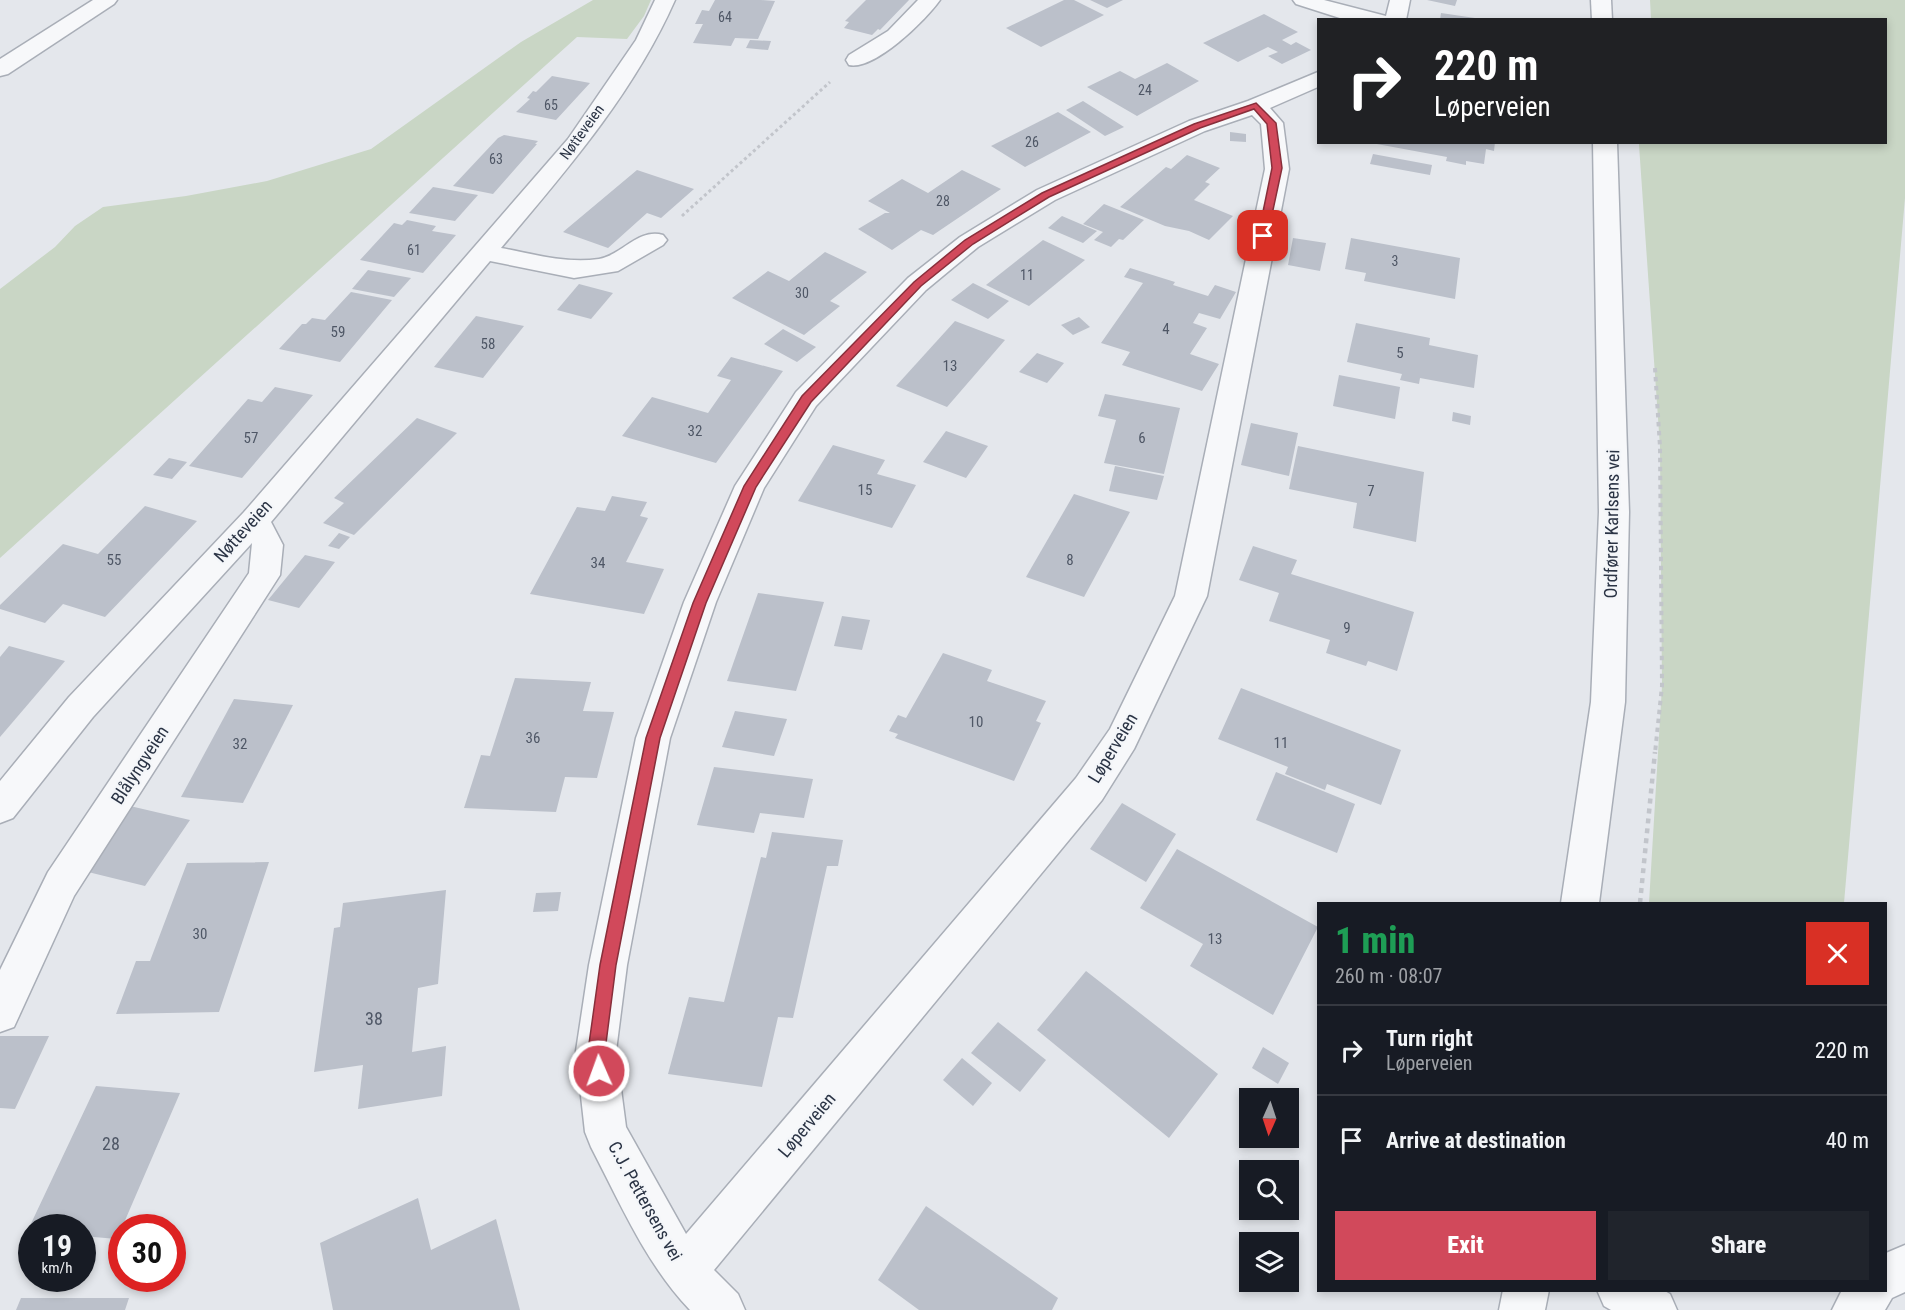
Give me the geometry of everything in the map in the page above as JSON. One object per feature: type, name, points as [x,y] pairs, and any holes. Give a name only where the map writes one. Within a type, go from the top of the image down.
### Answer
[{"type":"street","points":[[0,69],[106,0]]},
{"type":"street","name":"Nøtteveien","points":[[0,807],[81,707],[255,520],[576,144],[647,40],[665,0]]},
{"type":"street","points":[[856,60],[895,35],[930,0]]},
{"type":"street","points":[[1303,0],[1369,18]]},
{"type":"street","points":[[1396,18],[1400,0]]},
{"type":"street","points":[[1601,0],[1602,18]]},
{"type":"street","name":"C.J. Pettersens vei","points":[[722,1310],[684,1270],[658,1230],[606,1132],[596,1051],[608,965],[653,738],[700,603],[750,486],[806,399],[917,284],[969,242],[1046,195],[1197,126],[1256,106],[1317,79]]},
{"type":"street","name":"Løperveien","points":[[684,1270],[1089,789],[1122,739],[1132,719],[1191,596],[1277,168],[1272,123],[1256,106]]},
{"type":"street","name":"Ordfører Karlsens vei","points":[[1580,902],[1609,690],[1614,512],[1605,144]]},
{"type":"street","points":[[483,252],[574,270],[609,265],[654,240]]},
{"type":"street","name":"Blålyngveien","points":[[0,1013],[62,884],[264,575],[268,545],[255,520]]},
{"type":"street","points":[[1887,1277],[1905,1267]]},
{"type":"street","points":[[1522,1310],[1526,1292]]},
{"type":"street","points":[[1623,1292],[1653,1310]]},
{"type":"street","points":[[1855,1310],[1871,1292]]},
{"type":"path","points":[[654,240],[856,60]]},
{"type":"green space","points":[[593,0],[651,0],[644,16],[627,39],[577,37],[0,558],[0,289],[55,247],[75,226],[103,207],[186,196],[267,181],[371,149],[521,42]]},
{"type":"green space","points":[[1650,0],[1905,0],[1905,198],[1844,902],[1649,902],[1662,686],[1660,447],[1639,144],[1887,144],[1887,18],[1651,18]]},
{"type":"building","points":[[715,0],[775,1],[758,39],[735,38],[731,46],[693,43],[703,24],[695,24],[702,10],[709,11]]},
{"type":"building","points":[[866,0],[909,0],[880,30],[878,29],[872,35],[844,28],[849,22],[845,21]]},
{"type":"building","points":[[1064,0],[1074,0],[1104,15],[1041,47],[1006,28]]},
{"type":"building","points":[[1090,0],[1123,0],[1107,8]]},
{"type":"building","points":[[1427,0],[1457,0],[1455,6]]},
{"type":"building","points":[[1441,13],[1475,18],[1440,18]]},
{"type":"building","points":[[1264,14],[1298,32],[1282,40],[1291,45],[1296,42],[1311,50],[1282,64],[1268,56],[1278,52],[1268,47],[1238,62],[1203,43]]},
{"type":"building","points":[[750,40],[771,41],[768,50],[746,48]]},
{"type":"building","points":[[1167,63],[1199,81],[1137,116],[1087,87],[1120,71],[1135,79]]},
{"type":"building","points":[[552,76],[590,83],[556,120],[516,112],[530,99],[527,98],[533,91],[536,92]]},
{"type":"building","points":[[1083,101],[1124,127],[1105,136],[1066,110]]},
{"type":"building","points":[[1058,112],[1091,132],[1025,167],[991,146]]},
{"type":"building","points":[[1230,132],[1246,134],[1246,142],[1230,141]]},
{"type":"building","points":[[504,135],[538,141],[493,194],[453,186],[498,138]]},
{"type":"building","points":[[1377,144],[1495,144],[1494,151],[1486,149],[1484,164],[1466,161],[1466,165],[1446,161],[1447,157]]},
{"type":"building","points":[[1373,154],[1432,165],[1430,175],[1370,164]]},
{"type":"building","points":[[1187,155],[1220,168],[1205,182],[1210,184],[1194,200],[1233,216],[1209,240],[1189,231],[1165,226],[1120,207],[1166,167],[1171,169]]},
{"type":"building","points":[[637,170],[694,189],[661,218],[647,213],[608,248],[563,232]]},
{"type":"building","points":[[962,170],[1001,189],[933,235],[921,230],[892,250],[858,229],[885,213],[890,213],[868,201],[902,179],[928,193]]},
{"type":"building","points":[[433,187],[478,195],[455,221],[409,213]]},
{"type":"building","points":[[1104,204],[1144,220],[1123,240],[1119,239],[1111,247],[1094,240],[1103,232],[1083,224]]},
{"type":"building","points":[[1062,216],[1097,231],[1083,243],[1048,228]]},
{"type":"building","points":[[407,220],[436,226],[432,231],[456,235],[423,273],[360,260],[394,223],[402,225]]},
{"type":"building","points":[[1293,238],[1326,243],[1320,271],[1288,265]]},
{"type":"building","points":[[1351,238],[1460,258],[1455,299],[1364,281],[1366,273],[1345,269]]},
{"type":"building","points":[[1043,240],[1085,260],[1029,306],[986,285]]},
{"type":"building","points":[[825,252],[867,272],[830,301],[840,306],[804,335],[732,298],[768,271],[789,281]]},
{"type":"building","points":[[1130,268],[1175,282],[1173,285],[1208,296],[1215,285],[1236,292],[1220,319],[1199,313],[1193,323],[1207,328],[1190,354],[1219,364],[1202,391],[1122,365],[1130,352],[1101,343],[1143,283],[1124,277]]},
{"type":"building","points":[[368,270],[411,278],[394,297],[352,289]]},
{"type":"building","points":[[973,283],[1009,301],[988,319],[951,300]]},
{"type":"building","points":[[579,284],[613,293],[591,319],[557,310]]},
{"type":"building","points":[[351,292],[392,300],[340,362],[279,349],[302,324],[306,324],[312,318],[325,320]]},
{"type":"building","points":[[476,316],[524,326],[483,378],[434,367]]},
{"type":"building","points":[[1079,317],[1090,327],[1073,335],[1061,325]]},
{"type":"building","points":[[955,321],[1005,340],[947,407],[896,386]]},
{"type":"building","points":[[1356,323],[1430,338],[1429,345],[1478,355],[1474,388],[1420,378],[1419,384],[1400,380],[1402,374],[1347,362]]},
{"type":"building","points":[[783,329],[816,347],[797,362],[764,344]]},
{"type":"building","points":[[1037,353],[1064,363],[1047,383],[1019,372]]},
{"type":"building","points":[[731,357],[783,371],[716,463],[622,436],[652,397],[708,413],[731,380],[717,376]]},
{"type":"building","points":[[1339,375],[1400,387],[1395,419],[1333,406]]},
{"type":"building","points":[[275,387],[313,395],[242,478],[189,466],[248,399],[262,402]]},
{"type":"building","points":[[1105,394],[1180,408],[1164,474],[1104,463],[1116,420],[1098,416]]},
{"type":"building","points":[[1453,412],[1471,416],[1470,425],[1452,421]]},
{"type":"building","points":[[417,418],[457,433],[354,535],[323,523],[344,503],[334,498]]},
{"type":"building","points":[[1251,423],[1298,433],[1289,476],[1241,465]]},
{"type":"building","points":[[946,431],[988,446],[966,478],[923,462]]},
{"type":"building","points":[[833,445],[885,460],[877,474],[916,485],[892,528],[798,501]]},
{"type":"building","points":[[1298,446],[1424,472],[1416,542],[1353,528],[1357,503],[1289,489]]},
{"type":"building","points":[[169,458],[187,462],[172,479],[153,475]]},
{"type":"building","points":[[1115,466],[1164,476],[1157,500],[1109,491]]},
{"type":"building","points":[[1074,494],[1130,512],[1084,597],[1026,577]]},
{"type":"building","points":[[612,496],[647,502],[640,516],[648,518],[626,562],[664,569],[644,614],[530,594],[577,507],[605,511]]},
{"type":"building","points":[[145,506],[197,521],[105,617],[63,604],[45,623],[0,609],[0,605],[63,544],[98,554]]},
{"type":"building","points":[[339,533],[350,537],[339,549],[328,546]]},
{"type":"building","points":[[1253,546],[1297,560],[1291,574],[1414,612],[1397,671],[1368,661],[1366,666],[1326,653],[1330,640],[1269,621],[1279,593],[1239,580]]},
{"type":"building","points":[[305,555],[335,562],[299,608],[268,600]]},
{"type":"building","points":[[758,593],[824,602],[796,691],[727,681]]},
{"type":"building","points":[[842,616],[870,620],[862,650],[834,646]]},
{"type":"building","points":[[9,646],[65,661],[0,737],[0,657]]},
{"type":"building","points":[[943,653],[992,670],[987,681],[1046,701],[1036,721],[1041,723],[1014,781],[895,738],[898,734],[889,731],[898,715],[906,718]]},
{"type":"building","points":[[515,678],[591,682],[583,711],[614,712],[597,778],[565,777],[556,812],[464,808],[481,755],[490,756]]},
{"type":"building","points":[[1241,688],[1401,750],[1381,805],[1327,784],[1325,790],[1285,774],[1288,767],[1218,739]]},
{"type":"building","points":[[234,699],[293,705],[243,803],[181,797]]},
{"type":"building","points":[[735,711],[787,719],[774,756],[722,747]]},
{"type":"building","points":[[714,767],[813,779],[804,818],[760,813],[754,833],[697,825]]},
{"type":"building","points":[[1276,772],[1355,804],[1337,853],[1256,820]]},
{"type":"building","points":[[1122,803],[1176,834],[1146,882],[1090,849]]},
{"type":"building","points":[[130,806],[190,820],[145,886],[84,871]]},
{"type":"building","points":[[772,832],[843,840],[838,866],[827,866],[793,1018],[778,1017],[762,1087],[668,1074],[689,997],[724,1002],[761,857],[766,858]]},
{"type":"building","points":[[1177,849],[1317,926],[1317,929],[1273,1015],[1190,966],[1203,944],[1140,908]]},
{"type":"building","points":[[269,862],[219,1012],[116,1014],[136,961],[150,961],[187,863]]},
{"type":"building","points":[[446,890],[438,984],[418,988],[412,1052],[446,1046],[442,1096],[358,1109],[363,1065],[314,1072],[334,928],[340,927],[343,903]]},
{"type":"building","points":[[561,892],[558,911],[533,912],[536,893]]},
{"type":"building","points":[[1086,971],[1218,1074],[1169,1138],[1037,1030]]},
{"type":"building","points":[[998,1022],[1046,1060],[1020,1092],[971,1053]]},
{"type":"building","points":[[0,1036],[49,1036],[15,1109],[0,1108]]},
{"type":"building","points":[[1263,1047],[1289,1063],[1278,1084],[1252,1068]]},
{"type":"building","points":[[962,1058],[992,1083],[973,1106],[943,1080]]},
{"type":"building","points":[[96,1086],[180,1093],[128,1214],[108,1214],[108,1238],[96,1237],[96,1214],[36,1214]]},
{"type":"building","points":[[418,1198],[431,1250],[496,1219],[520,1310],[333,1310],[320,1243]]},
{"type":"building","points":[[926,1206],[1058,1298],[1052,1310],[919,1310],[878,1280]]},
{"type":"building","points":[[21,1298],[129,1298],[125,1310],[16,1310]]},
{"type":"route","points":[[599,1071],[596,1051],[608,965],[653,738],[700,603],[750,486],[806,399],[917,284],[969,242],[1046,195],[1197,126],[1256,106],[1272,123],[1277,168],[1263,236]]}]
